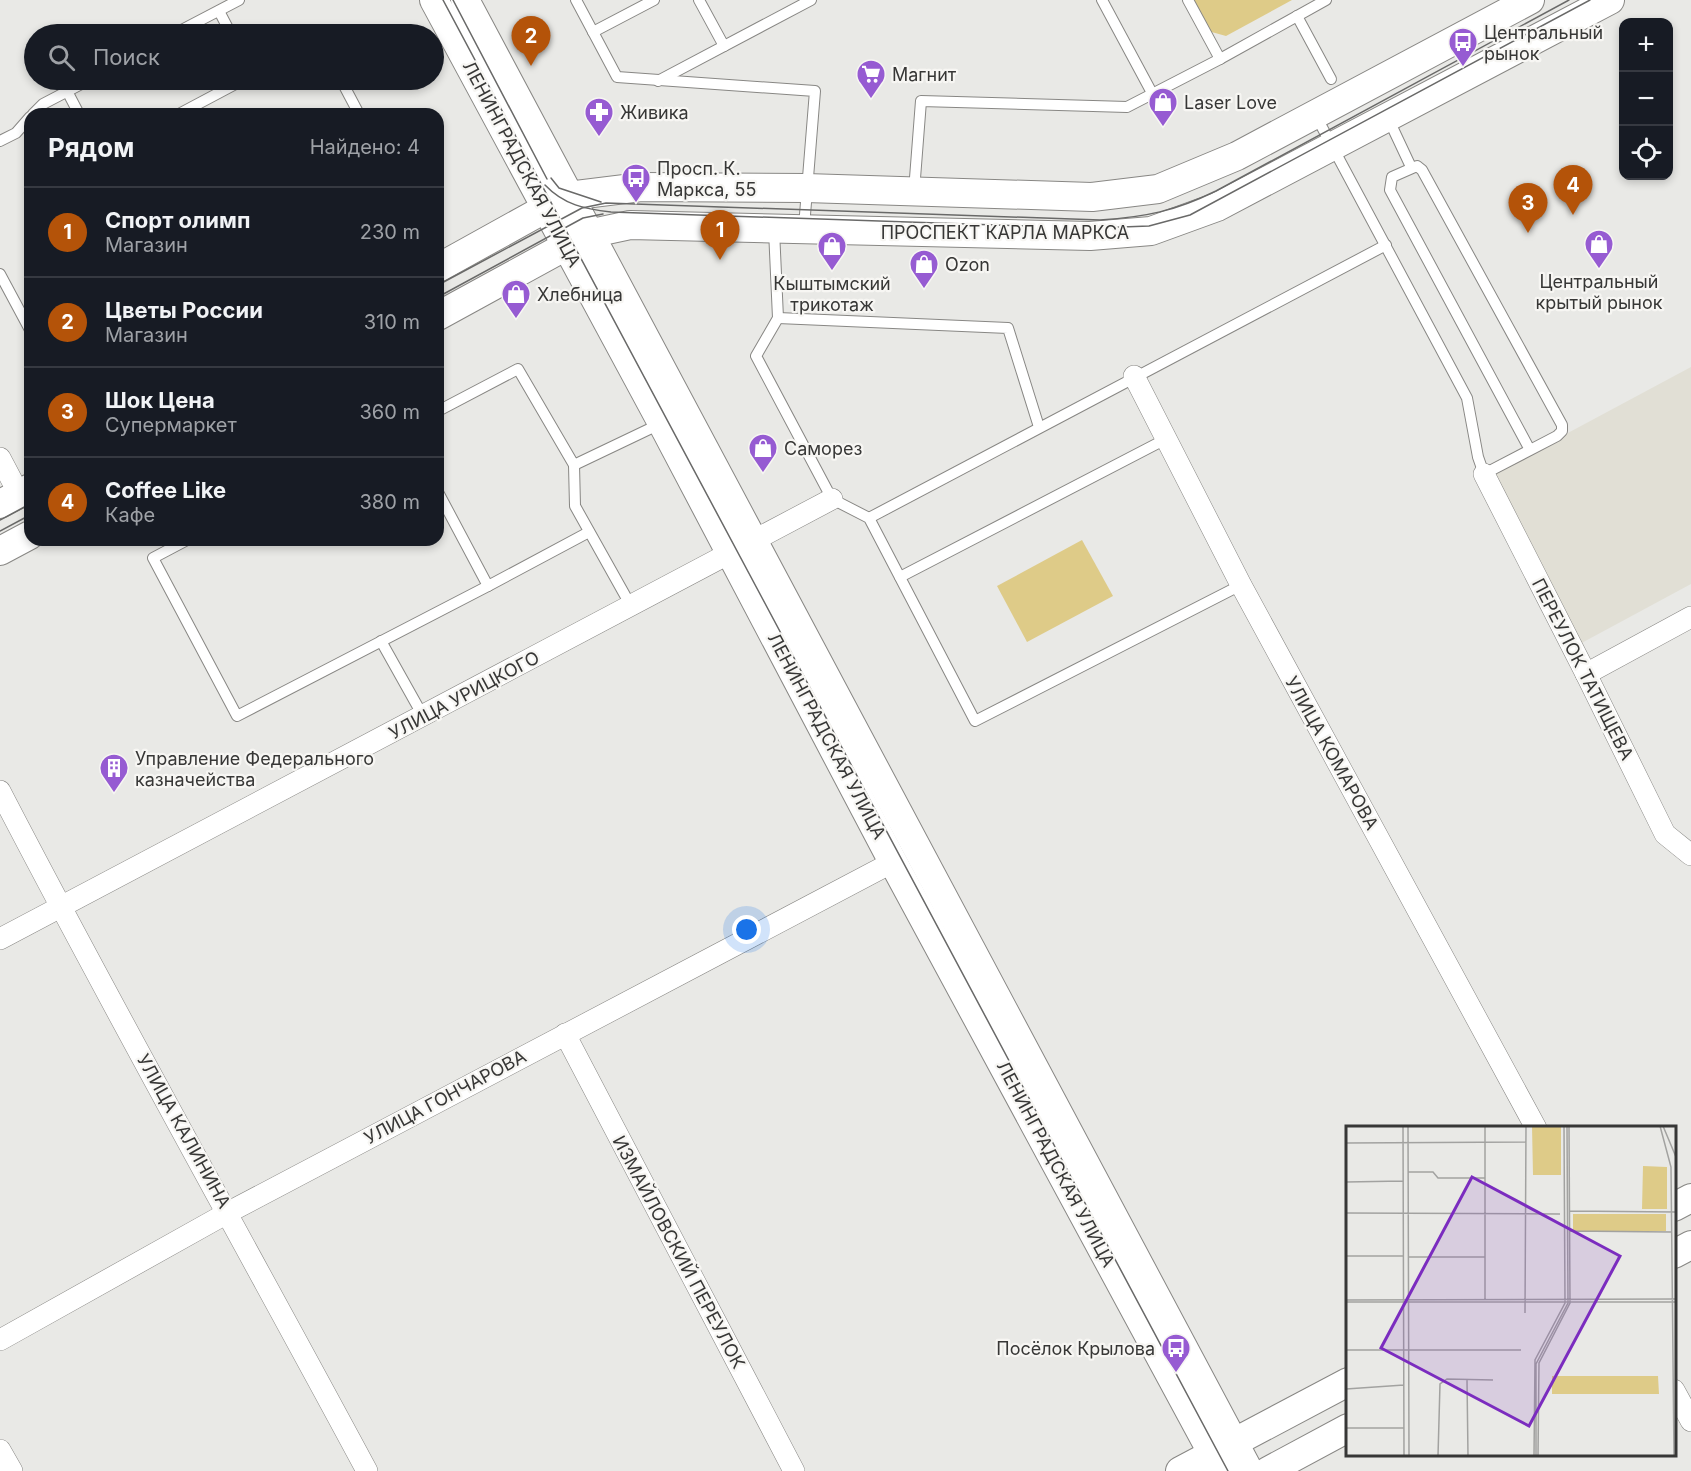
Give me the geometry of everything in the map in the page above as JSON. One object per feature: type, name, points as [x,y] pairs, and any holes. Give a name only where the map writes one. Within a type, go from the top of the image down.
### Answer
[{"type":"main road","name":"ЛЕНИНГРАДСКАЯ УЛИЦА","points":[[434,0],[557,202]]},
{"type":"main road","name":"ЛЕНИНГРАДСКАЯ УЛИЦА","points":[[465,0],[557,202],[1223,1456]]},
{"type":"main road","name":"ПРОСПЕКТ КАРЛА МАРКСА","points":[[444,265],[557,202],[667,186],[1092,197],[1158,189],[1237,156],[1530,0]]},
{"type":"main road","name":"ПРОСПЕКТ КАРЛА МАРКСА","points":[[444,313],[577,240],[630,225],[683,224],[804,230],[1123,235],[1151,231],[1217,207],[1610,0]]},
{"type":"main road","name":"ЛЕНИНГРАДСКАЯ УЛИЦА","points":[[577,240],[662,423],[742,548],[893,862],[1223,1456],[1249,1471]]},
{"type":"main road","points":[[0,551],[24,538]]},
{"type":"main road","points":[[1676,1206],[1691,1198]]},
{"type":"main road","points":[[1676,1253],[1691,1245]]},
{"type":"main road","points":[[1180,1471],[1223,1456],[1346,1383]]},
{"type":"main road","points":[[1268,1471],[1346,1429]]},
{"type":"street","name":"УЛИЦА КОМАРОВА","points":[[1134,376],[1164,440],[1241,585],[1535,1126]]},
{"type":"street","points":[[0,458],[16,495]]},
{"type":"street","name":"ПЕРЕУЛОК ТАТИЩЕВА","points":[[1484,474],[1665,834],[1691,855]]},
{"type":"street","name":"УЛИЦА УРИЦКОГО","points":[[0,939],[832,499]]},
{"type":"street","points":[[1586,674],[1691,617]]},
{"type":"street","name":"УЛИЦА КАЛИНИНА","points":[[0,791],[60,908],[229,1212],[367,1471]]},
{"type":"street","name":"УЛИЦА ГОНЧАРОВА","points":[[0,1340],[229,1212],[893,862]]},
{"type":"street","name":"ИЗМАЙЛОВСКИЙ ПЕРЕУЛОК","points":[[564,1034],[794,1471]]},
{"type":"street","points":[[1676,1394],[1691,1421]]},
{"type":"street","points":[[0,1450],[12,1471]]},
{"type":"lane","points":[[194,24],[239,0]]},
{"type":"lane","points":[[576,0],[617,77],[815,91],[804,230]]},
{"type":"lane","points":[[593,32],[654,0]]},
{"type":"lane","points":[[699,0],[724,46]]},
{"type":"lane","points":[[658,81],[811,0]]},
{"type":"lane","points":[[1102,0],[1152,93]]},
{"type":"lane","points":[[1188,0],[1220,59]]},
{"type":"lane","points":[[914,191],[921,101],[1127,107],[1326,0]]},
{"type":"lane","points":[[219,11],[226,24]]},
{"type":"lane","points":[[1297,16],[1331,79]]},
{"type":"lane","points":[[190,108],[224,90]]},
{"type":"lane","points":[[346,90],[356,108]]},
{"type":"lane","points":[[39,108],[67,91],[76,108]]},
{"type":"lane","points":[[1315,114],[1467,398],[1478,457],[1484,474],[1557,436],[1562,431],[1562,424],[1422,170],[1417,166],[1411,167],[1392,177],[1389,183],[1390,190],[1530,450]]},
{"type":"lane","points":[[1387,118],[1411,167]]},
{"type":"lane","points":[[0,141],[16,133],[24,124]]},
{"type":"lane","points":[[774,229],[777,318],[756,356],[832,499],[869,518],[975,721],[1241,585]]},
{"type":"lane","points":[[869,518],[1134,376],[1386,245]]},
{"type":"lane","points":[[0,274],[24,319]]},
{"type":"lane","points":[[777,318],[1008,328],[1039,427]]},
{"type":"lane","points":[[444,408],[518,369],[574,465],[575,506],[631,606]]},
{"type":"lane","points":[[574,465],[662,423]]},
{"type":"lane","points":[[900,577],[1164,440]]},
{"type":"lane","points":[[444,503],[488,586]]},
{"type":"lane","points":[[176,546],[153,558],[237,716],[589,532]]},
{"type":"lane","points":[[381,641],[423,716]]},
{"type":"shaded area","points":[[1191,0],[1292,0],[1226,36],[1208,31]]},
{"type":"shaded area","points":[[1691,367],[1691,584],[1576,646],[1486,477]]},
{"type":"shaded area","points":[[1082,540],[1113,596],[1027,642],[997,586]]},
{"type":"tram line","points":[[443,0],[1228,1471]]},
{"type":"tram line","points":[[453,0],[547,179]]},
{"type":"tram line","points":[[444,282],[582,208],[606,203],[1100,220],[1160,212],[1187,204],[1216,191],[1569,0]]},
{"type":"tram line","points":[[1095,228],[1149,226],[1190,215],[1590,0]]},
{"type":"tram line","points":[[551,178],[559,188],[601,202]]},
{"type":"tram line","points":[[545,185],[567,202],[611,212],[1026,226]]},
{"type":"tram line","points":[[444,294],[583,218],[603,214]]},
{"type":"tram line","points":[[0,520],[24,507]]},
{"type":"tram line","points":[[0,531],[24,518]]},
{"type":"place","name":"Цветы России","points":[[531,66]]},
{"type":"place","name":"Центральный рынок","points":[[1463,68]]},
{"type":"place","name":"Магнит","points":[[871,100]]},
{"type":"place","name":"Laser Love","points":[[1163,128]]},
{"type":"place","name":"Живика","points":[[599,138]]},
{"type":"place","name":"Просп. К. Маркса, 55","points":[[636,204]]},
{"type":"place","name":"Coffee Like","points":[[1573,215]]},
{"type":"place","name":"Шок Цена","points":[[1528,233]]},
{"type":"place","name":"Спорт олимп","points":[[720,260]]},
{"type":"place","name":"Центральный крытый рынок","points":[[1599,270]]},
{"type":"place","name":"Кыштымский трикотаж","points":[[832,272]]},
{"type":"place","name":"Ozon","points":[[924,290]]},
{"type":"place","name":"Хлебница","points":[[516,320]]},
{"type":"place","name":"Саморез","points":[[763,474]]},
{"type":"place","name":"Управление Федерального казначейства","points":[[114,794]]},
{"type":"place","name":"Посёлок Крылова","points":[[1176,1374]]}]
